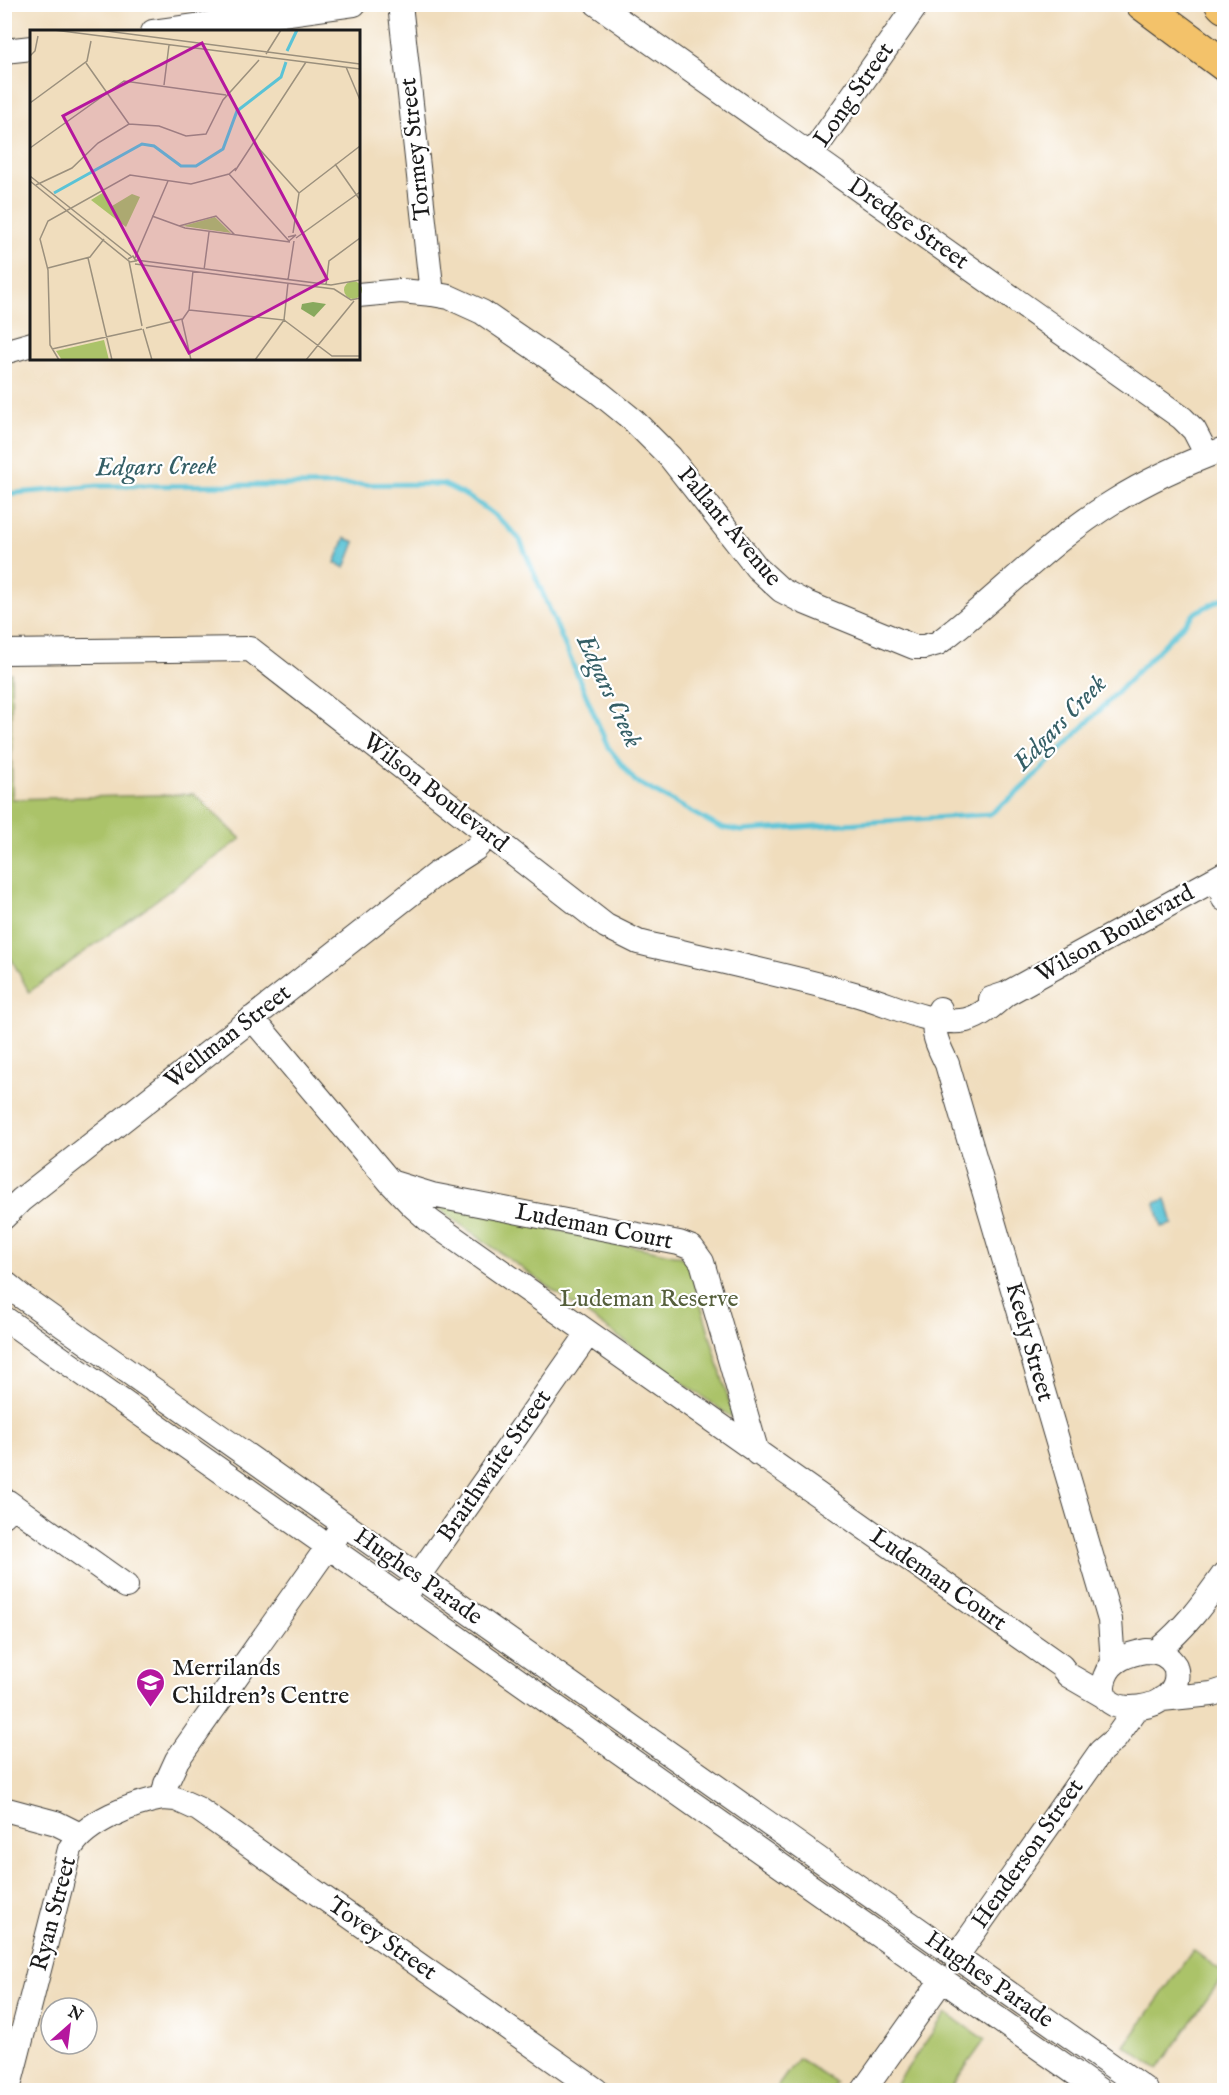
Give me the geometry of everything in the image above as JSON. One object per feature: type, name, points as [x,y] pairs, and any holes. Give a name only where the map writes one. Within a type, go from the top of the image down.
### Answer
[{"type":"main road","points":[[1142,4],[1224,64]]},
{"type":"street","points":[[167,30],[354,4]]},
{"type":"street","name":"Tormey Street","points":[[400,4],[432,294]]},
{"type":"street","name":"Dredge Street","points":[[597,4],[1182,417],[1216,452]]},
{"type":"street","name":"Long Street","points":[[811,155],[917,4]]},
{"type":"street","points":[[4,51],[30,48]]},
{"type":"street","name":"Pallant Avenue","points":[[360,295],[401,291],[432,294],[449,297],[482,312],[596,390],[633,420],[670,457],[757,568],[781,590],[804,602],[914,647],[938,643],[1059,542],[1112,502],[1166,472],[1216,452]]},
{"type":"street","points":[[4,352],[30,345]]},
{"type":"street","name":"Wilson Boulevard","points":[[4,652],[250,649],[606,926],[638,942],[860,995],[899,998],[939,1016],[1006,994],[1223,883]]},
{"type":"street","name":"Wellman Street","points":[[10,1208],[436,874],[475,849],[479,827]]},
{"type":"street","name":"Keely Street","points":[[939,1016],[934,1035],[947,1064],[1110,1620],[1110,1667]]},
{"type":"street","name":"Ludeman Court","points":[[252,1018],[391,1183],[430,1221],[1061,1666],[1068,1675],[1108,1700]]},
{"type":"street","name":"Ludeman Court","points":[[391,1183],[432,1195],[679,1243],[692,1248],[702,1262],[757,1453]]},
{"type":"street","name":"Hughes Parade","points":[[4,1282],[1146,2091]]},
{"type":"street","name":"Hughes Parade","points":[[4,1318],[1099,2091]]},
{"type":"street","name":"Braithwaite Street","points":[[402,1598],[588,1334]]},
{"type":"street","points":[[4,1515],[8,1502],[126,1586]]},
{"type":"street","points":[[163,1798],[166,1784],[177,1760],[343,1524]]},
{"type":"street","points":[[1162,1700],[1172,1691],[1176,1680],[1185,1636],[1195,1616],[1224,1574]]},
{"type":"street","points":[[1195,1616],[1180,1632],[1149,1652],[1122,1658],[1110,1667],[1103,1682],[1103,1692],[1108,1700],[1126,1708],[1137,1708],[1162,1700],[1212,1694],[1223,1690]]},
{"type":"street","name":"Keely Street","points":[[1110,1620],[1124,1640],[1149,1652]]},
{"type":"street","points":[[1149,1652],[1168,1657],[1177,1670],[1206,1687],[1223,1690]]},
{"type":"street","name":"Ludeman Court","points":[[1061,1666],[1087,1673],[1110,1667]]},
{"type":"street","name":"Henderson Street","points":[[1101,1751],[1107,1723],[1108,1700]]},
{"type":"street","name":"Henderson Street","points":[[956,1957],[1101,1751],[1115,1739],[1137,1708]]},
{"type":"street","name":"Ryan Street","points":[[8,2091],[70,1849],[80,1835],[115,1814],[144,1802],[163,1798]]},
{"type":"street","name":"Tovey Street","points":[[163,1798],[176,1799],[198,1809],[596,2091]]},
{"type":"street","points":[[4,1809],[56,1823],[80,1835]]},
{"type":"street","points":[[818,1891],[833,1869]]},
{"type":"street","points":[[864,2091],[942,1980]]},
{"type":"green space","points":[[5,673],[11,673],[12,799],[194,794],[241,839],[29,992],[5,947]]},
{"type":"green space","name":"Ludeman Reserve","points":[[429,1202],[679,1256],[689,1263],[734,1419]]},
{"type":"green space","points":[[1193,1950],[1224,1975],[1158,2069],[1125,2046]]},
{"type":"green space","points":[[946,2013],[985,2040],[949,2090],[892,2090]]},
{"type":"green space","points":[[798,2058],[836,2083],[831,2090],[775,2090]]},
{"type":"water","points":[[345,538],[355,542],[345,568],[335,563]]},
{"type":"water","points":[[1166,1199],[1173,1224],[1162,1227],[1155,1203]]},
{"type":"waterway","name":"Edgars Creek","points":[[4,494],[98,486],[443,484],[485,508],[520,540],[608,747],[635,781],[719,827],[741,831],[990,814],[1023,788],[1196,612],[1224,598]]},
{"type":"place","name":"Merrilands Children's Centre","points":[[151,1708]]}]
